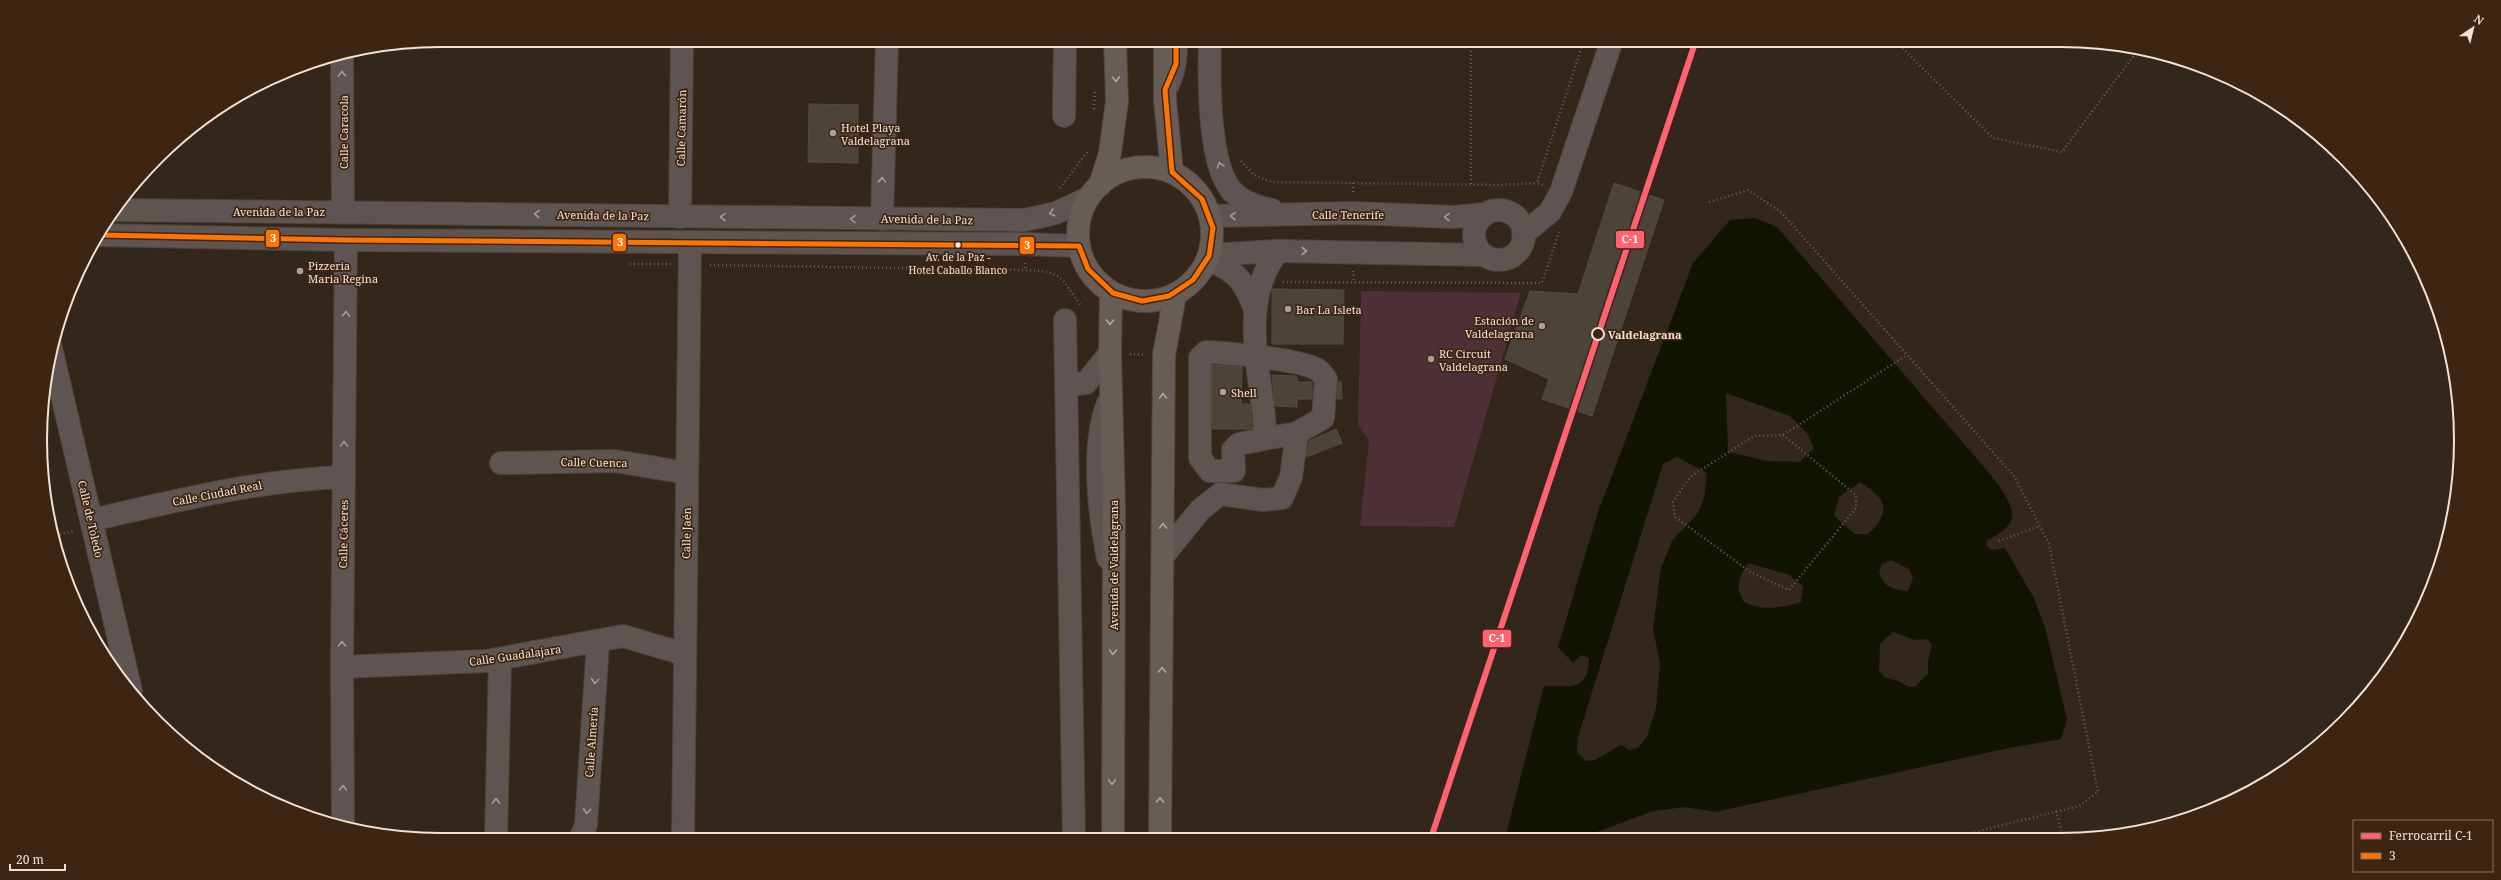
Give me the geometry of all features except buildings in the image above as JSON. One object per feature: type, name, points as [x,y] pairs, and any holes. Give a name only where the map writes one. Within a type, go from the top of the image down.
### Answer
[{"type":"main road","points":[[1094,191],[1115,174],[1133,168],[1153,167],[1172,172],[1189,183],[1202,198],[1210,216],[1213,236],[1209,257],[1200,274],[1189,286],[1175,295],[1154,301],[1132,300],[1111,292],[1098,281],[1087,268],[1079,246],[1078,230],[1081,214],[1094,191],[1110,153],[1117,101],[1113,47]]},
{"type":"main road","points":[[1165,47],[1165,90],[1172,172]]},
{"type":"main road","name":"Avenida de Valdelagrana","points":[[1111,292],[1110,353],[1113,585],[1113,833]]},
{"type":"main road","points":[[1160,833],[1164,355],[1175,295]]},
{"type":"street","name":"Calle Camarón","points":[[680,216],[682,47]]},
{"type":"street","points":[[882,219],[887,47]]},
{"type":"street","points":[[1064,116],[1065,47]]},
{"type":"street","points":[[1165,90],[1172,77],[1176,64],[1176,47]]},
{"type":"street","points":[[1210,47],[1214,142],[1220,168],[1234,194],[1251,205],[1293,215]]},
{"type":"street","points":[[1523,234],[1550,212],[1561,192],[1610,47]]},
{"type":"street","name":"Calle Caracola","points":[[342,59],[343,211]]},
{"type":"street","name":"Avenida de la Paz","points":[[122,210],[343,211],[1025,220],[1056,212],[1094,191]]},
{"type":"street","points":[[1497,210],[1508,212],[1516,217],[1521,225],[1523,234],[1519,249],[1507,258],[1491,258],[1484,254],[1476,245],[1474,233],[1476,225],[1485,214],[1497,210]]},
{"type":"street","name":"Calle Tenerife","points":[[1210,216],[1353,213],[1454,217],[1485,214]]},
{"type":"street","points":[[105,235],[346,240],[1025,244],[1079,246]]},
{"type":"street","name":"Calle Cáceres","points":[[343,821],[342,666],[346,240]]},
{"type":"street","name":"Calle Jaén","points":[[687,833],[684,654],[690,242]]},
{"type":"street","points":[[1209,257],[1278,251],[1484,254]]},
{"type":"street","points":[[1264,439],[1266,427],[1256,357],[1255,309],[1264,273],[1278,251]]},
{"type":"street","points":[[1209,257],[1234,272],[1248,290],[1255,309]]},
{"type":"street","points":[[1065,320],[1074,833]]},
{"type":"street","points":[[1206,352],[1243,353],[1256,357],[1310,366],[1319,371],[1326,379],[1323,418],[1297,433],[1239,444],[1233,450],[1234,471],[1210,471],[1200,458],[1200,358],[1206,352]]},
{"type":"street","points":[[1066,385],[1086,383],[1110,353]]},
{"type":"street","name":"Calle de Toledo","points":[[55,364],[129,680]]},
{"type":"street","points":[[1163,556],[1200,510],[1220,494],[1263,500],[1282,498],[1291,477],[1297,433]]},
{"type":"street","name":"Calle Cuenca","points":[[501,463],[615,461],[687,473]]},
{"type":"street","points":[[1200,510],[1210,471]]},
{"type":"street","name":"Calle Ciudad Real","points":[[91,520],[223,490],[288,480],[344,477]]},
{"type":"street","name":"Calle Guadalajara","points":[[342,666],[426,665],[500,659],[598,642],[623,636],[684,654]]},
{"type":"street","name":"Calle Almería","points":[[583,833],[586,825],[598,642]]},
{"type":"street","points":[[496,833],[500,659]]},
{"type":"path","points":[[1471,47],[1471,184]]},
{"type":"path","points":[[1537,183],[1582,47]]},
{"type":"path","points":[[1901,47],[1993,138],[2062,152],[2135,54]]},
{"type":"path","points":[[1094,115],[1095,88]]},
{"type":"path","points":[[1072,173],[1090,149]]},
{"type":"path","points":[[1240,158],[1254,175],[1272,182],[1471,184],[1537,183],[1561,192]]},
{"type":"path","points":[[1709,202],[1748,190],[1781,212],[2014,476],[2049,544],[2098,792],[2079,806],[1971,833]]},
{"type":"path","points":[[1110,353],[1164,355]]},
{"type":"path","points":[[1782,435],[1856,495],[1856,508],[1789,590],[1752,573],[1675,517],[1673,502],[1690,477],[1754,436],[1782,435],[1907,355]]},
{"type":"path","points":[[1999,541],[2040,526]]},
{"type":"path","points":[[2056,811],[2061,833]]},
{"type":"shaded area","points":[[1755,218],[1777,227],[1990,474],[2009,502],[2012,510],[2012,518],[2008,526],[2000,533],[1987,540],[1986,545],[1990,550],[2005,548],[2034,598],[2045,627],[2067,719],[2061,739],[2009,748],[1715,812],[1685,807],[1653,811],[1594,833],[1506,833],[1544,686],[1576,685],[1582,682],[1586,677],[1589,658],[1581,655],[1573,663],[1558,647],[1598,512],[1693,263],[1730,220]],"holes":[[[1726,393],[1790,416],[1807,433],[1814,448],[1800,462],[1767,461],[1728,452]],[[1677,457],[1707,473],[1704,499],[1698,513],[1672,541],[1661,568],[1653,629],[1660,663],[1656,708],[1647,737],[1638,748],[1629,750],[1621,745],[1595,760],[1586,761],[1577,752],[1578,737],[1663,464]],[[1860,482],[1869,488],[1881,500],[1883,506],[1881,519],[1868,534],[1855,534],[1834,516],[1839,497]],[[1891,560],[1909,569],[1913,578],[1908,591],[1886,585],[1879,572],[1882,564]],[[1748,563],[1789,575],[1803,586],[1801,602],[1786,606],[1764,608],[1757,607],[1743,601],[1739,591],[1739,582],[1740,577]],[[1893,632],[1915,640],[1927,639],[1932,644],[1928,662],[1928,673],[1915,687],[1908,687],[1901,682],[1884,677],[1879,670],[1880,644]]]},
{"type":"shaded area","name":"RC Circuit Valdelagrana","points":[[1361,291],[1521,293],[1454,527],[1360,526],[1369,441],[1358,424]]},
{"type":"rail line","name":"C-1","points":[[1433,833],[1694,47]]},
{"type":"transit line","name":"3","points":[[105,235],[346,240],[1079,246],[1088,269],[1113,293],[1142,301],[1169,296],[1193,280],[1209,256],[1213,228],[1202,199],[1172,172],[1165,90],[1176,64],[1176,47]]},
{"type":"place","name":"Hotel Playa Valdelagrana","points":[[833,133]]},
{"type":"place","name":"Av. de la Paz - Hotel Caballo Blanco","points":[[958,245]]},
{"type":"place","name":"Pizzeria Maria Regina","points":[[300,271]]},
{"type":"place","name":"Bar La Isleta","points":[[1288,309]]},
{"type":"place","name":"Estación de Valdelagrana","points":[[1542,326]]},
{"type":"place","name":"Valdelagrana","points":[[1598,334]]},
{"type":"place","name":"RC Circuit Valdelagrana","points":[[1431,359]]},
{"type":"place","name":"Shell","points":[[1223,392]]}]
